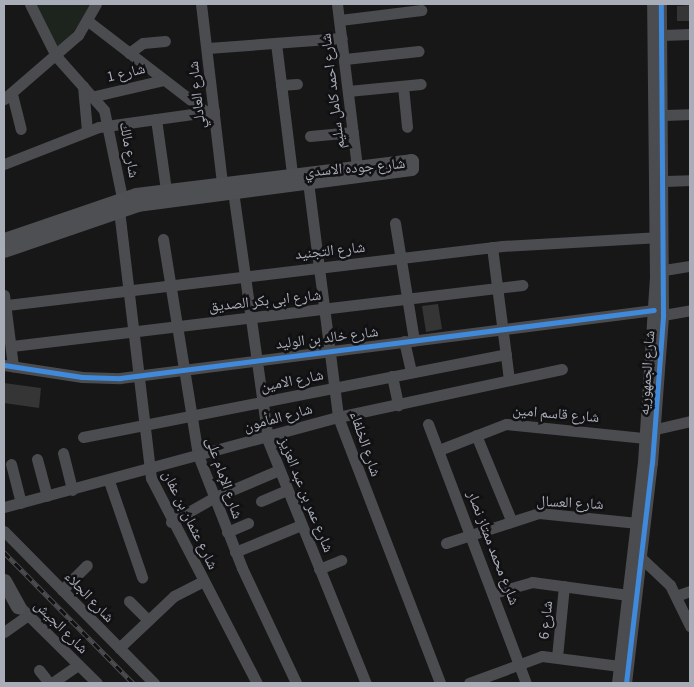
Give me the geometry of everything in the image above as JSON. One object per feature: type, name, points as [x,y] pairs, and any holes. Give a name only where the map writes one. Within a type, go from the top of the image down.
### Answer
[{"type":"main road","name":"شارع جوده الاسدي","points":[[4,250],[120,204],[302,176],[358,170]]},
{"type":"main road","name":"شارع جوده الاسدي","points":[[4,240],[166,190],[228,187]]},
{"type":"main road","points":[[4,581],[23,611]]},
{"type":"street","name":"شارع مالك","points":[[30,4],[56,56],[83,86],[95,96],[110,125],[120,204]]},
{"type":"street","points":[[21,129],[8,96],[56,56],[88,21],[96,4]]},
{"type":"street","name":"شارع العادلي","points":[[201,4],[208,48],[210,112],[228,187]]},
{"type":"street","name":"شارع احمد كامل سليم","points":[[337,4],[358,170]]},
{"type":"street","name":"شارع الجمهوريه","points":[[626,683],[635,579],[656,430],[658,312],[652,4]]},
{"type":"street","name":"شارع الجمهوريه","points":[[638,555],[637,523],[658,312],[664,270],[665,115],[661,4]]},
{"type":"street","points":[[340,20],[421,10]]},
{"type":"street","points":[[88,21],[164,80],[210,112]]},
{"type":"street","points":[[662,34],[690,34]]},
{"type":"street","points":[[208,48],[342,38]]},
{"type":"street","points":[[129,53],[143,43],[165,40]]},
{"type":"street","name":"شارع الخلفاء","points":[[276,43],[281,85],[302,176],[319,267],[338,417],[440,683]]},
{"type":"street","points":[[345,59],[419,51]]},
{"type":"street","name":"شارع 1","points":[[95,96],[164,80]]},
{"type":"street","points":[[281,85],[297,84]]},
{"type":"street","points":[[348,91],[421,84]]},
{"type":"street","points":[[83,86],[87,131]]},
{"type":"street","points":[[403,86],[407,127]]},
{"type":"street","points":[[4,164],[87,131],[110,125],[210,112]]},
{"type":"street","points":[[665,115],[690,114]]},
{"type":"street","points":[[156,120],[166,190]]},
{"type":"street","points":[[310,136],[353,132]]},
{"type":"street","points":[[665,182],[690,180]]},
{"type":"street","name":"شارع عمر بن عبد العزيز","points":[[228,187],[244,276],[267,436],[287,490],[366,683]]},
{"type":"street","name":"شارع عثمان بن عفان","points":[[120,204],[136,375],[149,470],[171,522],[257,683]]},
{"type":"street","points":[[396,223],[408,300],[411,372]]},
{"type":"street","name":"شارع التجنيد","points":[[6,310],[127,290],[492,247],[656,237]]},
{"type":"street","name":"شارع الإمام على","points":[[164,239],[189,416],[198,455],[235,552],[296,683]]},
{"type":"street","points":[[492,247],[510,380]]},
{"type":"street","points":[[664,270],[690,266]]},
{"type":"street","name":"شارع ابى بكر الصديق","points":[[12,346],[132,335],[250,318],[522,285]]},
{"type":"street","points":[[6,310],[12,346],[9,365]]},
{"type":"street","name":"شارع خالد بن الوليد","points":[[9,365],[94,378],[136,375],[182,367],[329,351],[502,327],[690,310]]},
{"type":"street","name":"شارع الامين","points":[[83,437],[506,354]]},
{"type":"street","name":"شارع المأمون","points":[[4,507],[109,481],[338,417],[562,369]]},
{"type":"street","points":[[392,376],[398,404]]},
{"type":"street","points":[[656,430],[690,421]]},
{"type":"street","name":"شارع محمد ممتاز نصار","points":[[428,424],[473,533],[526,683]]},
{"type":"street","name":"شارع قاسم امين","points":[[438,450],[476,435],[512,424],[645,438]]},
{"type":"street","points":[[476,435],[511,520]]},
{"type":"street","points":[[63,453],[72,490]]},
{"type":"street","points":[[37,459],[47,496]]},
{"type":"street","points":[[11,464],[22,503]]},
{"type":"street","points":[[171,522],[213,498],[279,470]]},
{"type":"street","points":[[109,481],[142,577]]},
{"type":"street","points":[[261,501],[287,490]]},
{"type":"street","name":"شارع العسال","points":[[446,543],[511,520],[546,513],[637,523]]},
{"type":"street","points":[[227,532],[248,522]]},
{"type":"street","points":[[235,552],[302,525]]},
{"type":"street","name":"شارع الجلاء","points":[[4,531],[154,683]]},
{"type":"street","points":[[638,555],[676,596],[689,622]]},
{"type":"street","points":[[319,569],[342,560]]},
{"type":"street","points":[[62,590],[87,565]]},
{"type":"street","name":"شارع الجمهوريه","points":[[617,683],[628,595],[635,579]]},
{"type":"street","points":[[119,648],[178,592],[203,581]]},
{"type":"street","points":[[494,592],[526,582],[628,595]]},
{"type":"street","name":"شارع 6","points":[[557,657],[564,586]]},
{"type":"street","points":[[676,596],[690,591]]},
{"type":"street","name":"شارع الجيش","points":[[4,592],[97,683]]},
{"type":"street","points":[[129,601],[148,620]]},
{"type":"street","points":[[4,632],[23,611]]},
{"type":"street","points":[[469,683],[518,662],[557,657],[619,666]]},
{"type":"street","points":[[39,670],[50,683],[78,665]]},
{"type":"shaded area","points":[[30,4],[94,4],[56,55]]},
{"type":"building","points":[[690,5],[690,21],[677,21],[677,6]]},
{"type":"building","points":[[438,304],[442,329],[426,332],[422,306]]},
{"type":"building","points":[[4,383],[41,388],[39,408],[4,403]]},
{"type":"railway","points":[[4,552],[133,683]]},
{"type":"cycle path","points":[[626,683],[652,463],[663,315],[661,4]]},
{"type":"cycle path","points":[[4,365],[82,377],[120,378],[654,310]]}]
